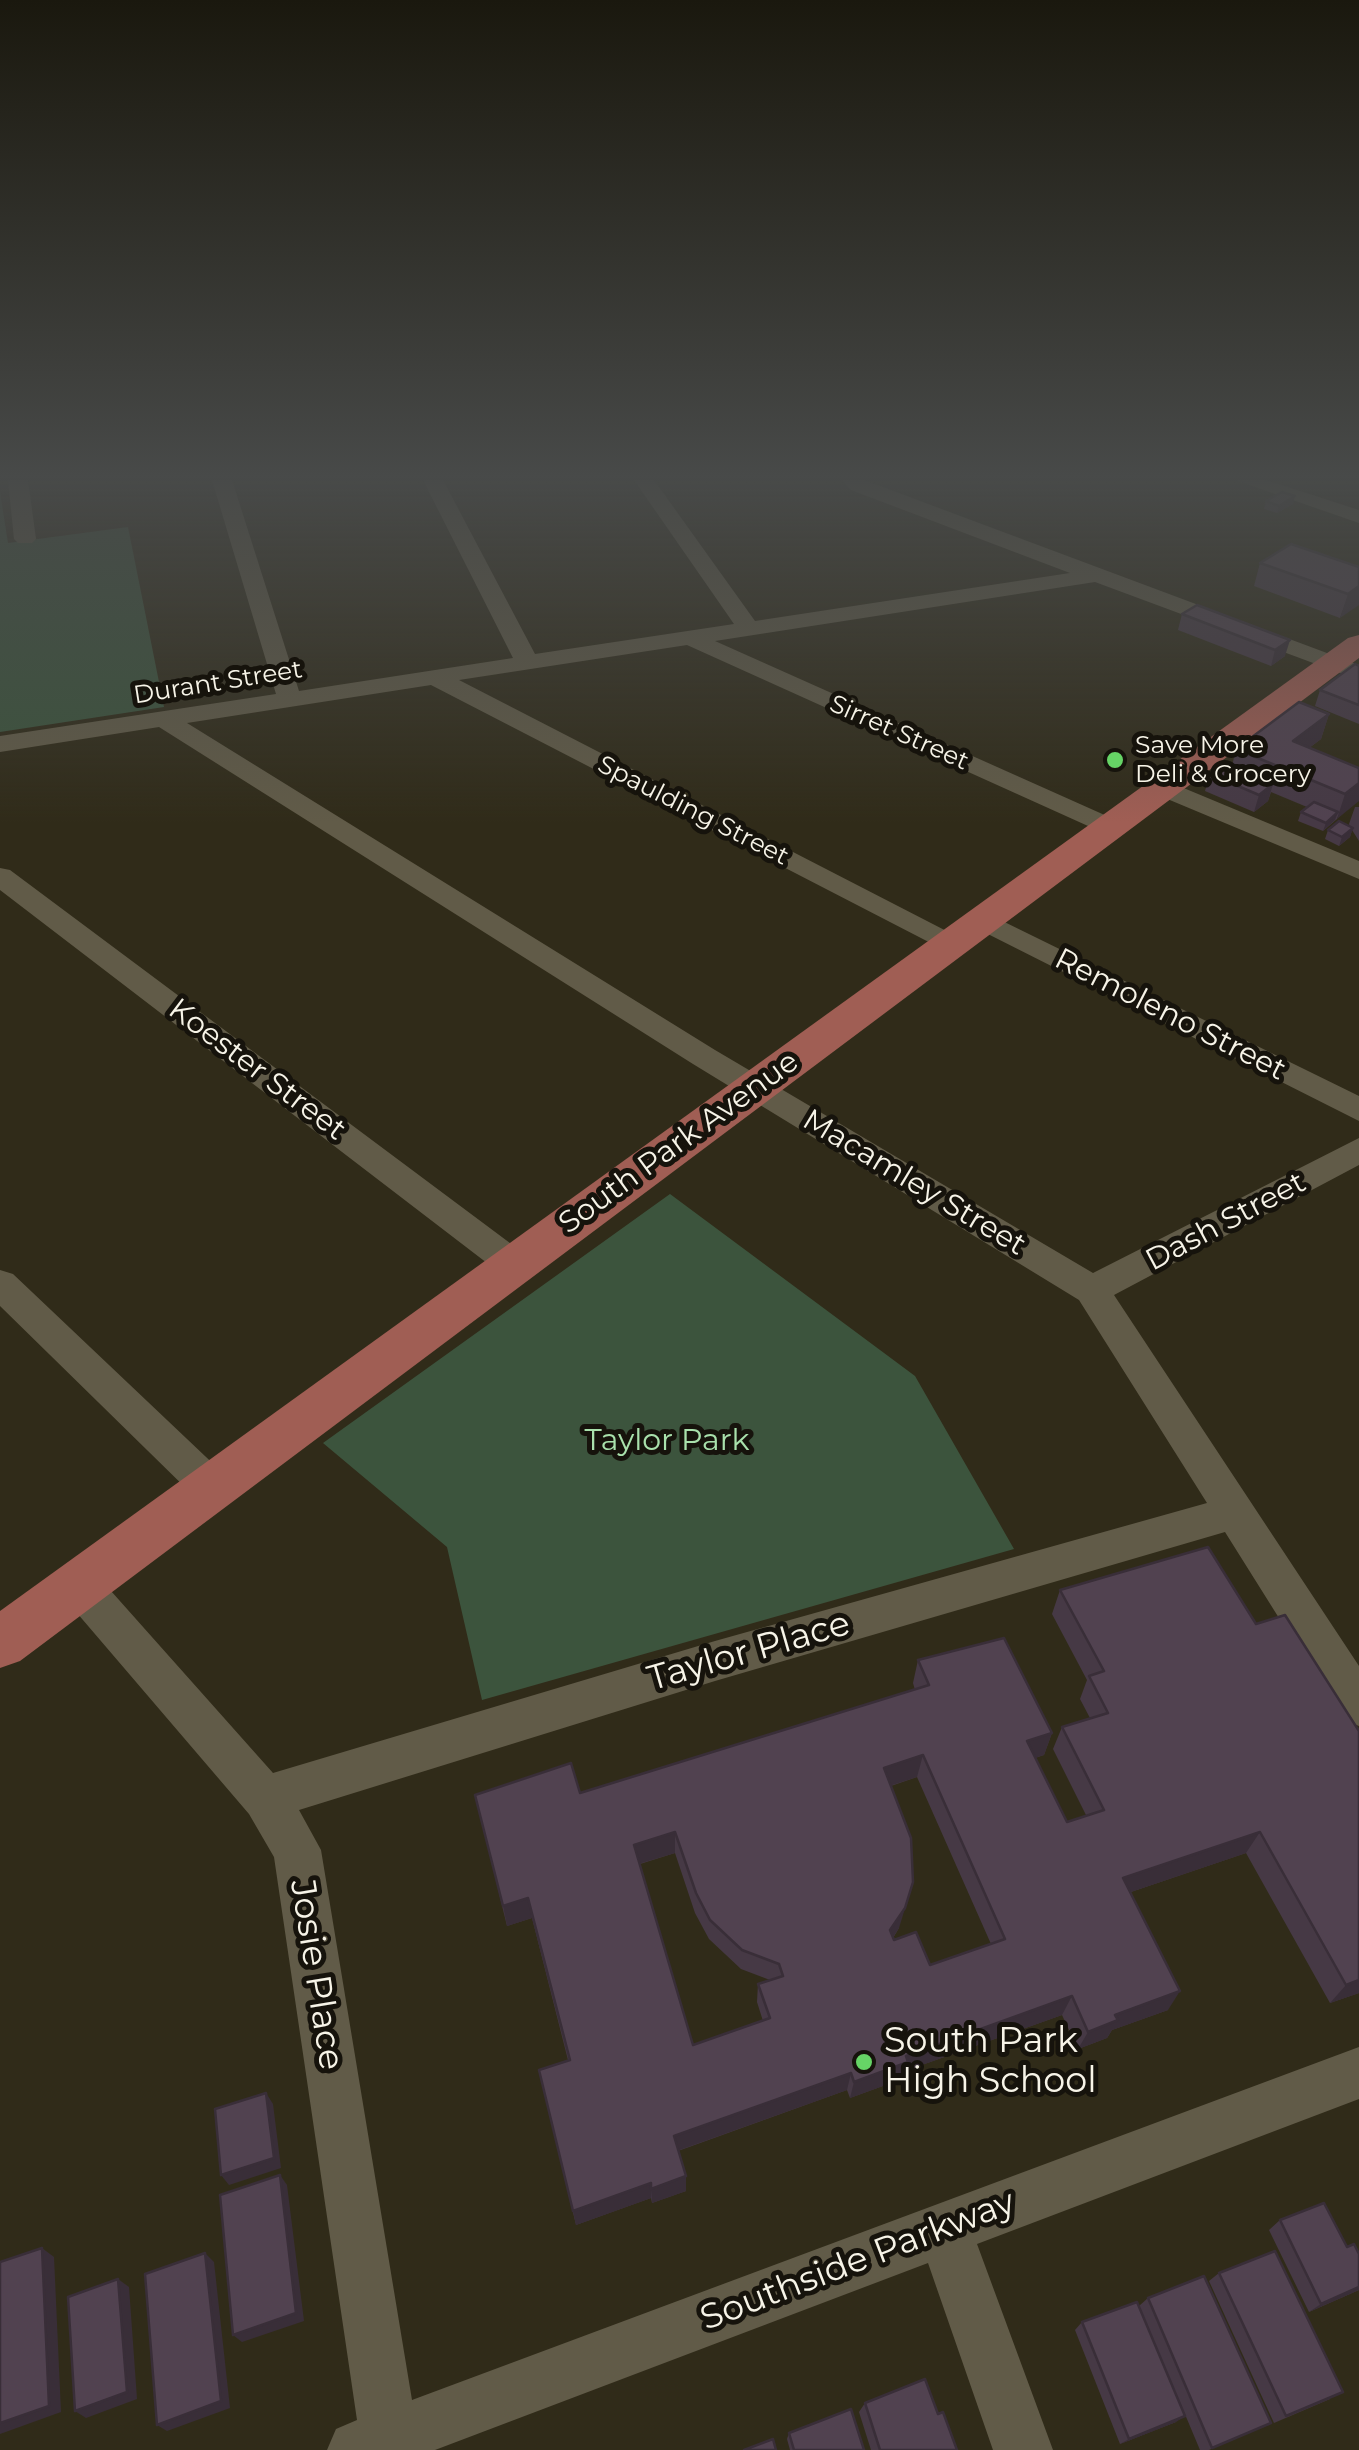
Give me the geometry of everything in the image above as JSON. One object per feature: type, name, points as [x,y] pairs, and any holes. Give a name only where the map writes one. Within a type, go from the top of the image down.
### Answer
[{"type":"main road","name":"South Park Avenue","points":[[0,1643],[1162,787],[1350,660]]},
{"type":"street","points":[[257,594],[290,700]]},
{"type":"street","points":[[492,594],[528,664]]},
{"type":"street","points":[[725,594],[749,629]]},
{"type":"street","name":"Durant Street","points":[[0,744],[972,594]]},
{"type":"street","points":[[1155,594],[1350,660]]},
{"type":"street","name":"Sirret Street","points":[[690,638],[1108,827]]},
{"type":"street","name":"Spaulding Street","points":[[436,678],[966,932]]},
{"type":"street","name":"Macamley Street","points":[[164,719],[756,1088],[1092,1290],[1359,1705]]},
{"type":"street","points":[[1162,787],[1359,872]]},
{"type":"street","name":"Koester Street","points":[[0,876],[513,1264]]},
{"type":"street","name":"Remoleno Street","points":[[966,932],[1359,1110]]},
{"type":"street","name":"Dash Street","points":[[1092,1290],[1359,1150]]},
{"type":"street","points":[[0,1284],[211,1487]]},
{"type":"street","name":"Taylor Place","points":[[265,1798],[715,1662],[1235,1512]]},
{"type":"street","name":"Josie Place","points":[[80,1586],[265,1798],[297,1850],[373,2444]]},
{"type":"street","name":"Southside Parkway","points":[[373,2444],[1359,2073]]},
{"type":"street","points":[[943,2228],[1023,2450]]},
{"type":"green space","points":[[0,594],[141,594],[164,707],[0,732]]},
{"type":"green space","name":"Taylor Park","points":[[670,1194],[915,1376],[1014,1549],[482,1700],[447,1547],[323,1443]]},
{"type":"building","points":[[1197,605],[1290,640],[1275,650],[1182,614]]},
{"type":"building","points":[[1355,664],[1359,666],[1359,705],[1320,690]]},
{"type":"building","points":[[1299,702],[1329,714],[1293,741],[1359,768],[1359,783],[1345,794],[1236,749]]},
{"type":"building","points":[[1224,763],[1273,784],[1259,795],[1210,774]]},
{"type":"building","points":[[1314,802],[1338,812],[1326,823],[1301,812]]},
{"type":"building","points":[[1339,821],[1353,828],[1342,837],[1328,830]]},
{"type":"building","points":[[1208,1547],[1256,1624],[1285,1615],[1359,1731],[1359,1980],[1346,1985],[1260,1832],[1123,1878],[1180,1991],[1115,2015],[1118,2020],[1088,2032],[1072,1996],[906,2056],[908,2062],[854,2082],[851,2073],[674,2136],[686,2176],[651,2189],[651,2183],[573,2211],[539,2070],[570,2060],[528,1898],[503,1906],[475,1795],[571,1763],[580,1793],[929,1685],[918,1660],[1004,1638],[1052,1733],[1027,1741],[1067,1822],[1104,1810],[1062,1727],[1108,1713],[1089,1676],[1104,1671],[1060,1590]],"holes":[[[923,1755],[1005,1939],[930,1965],[916,1932],[894,1940],[890,1930],[905,1908],[913,1882],[911,1838],[884,1768]],[[675,1832],[696,1893],[710,1920],[742,1950],[779,1964],[783,1976],[758,1984],[770,2018],[693,2045],[634,1845]]]},
{"type":"building","points":[[266,2093],[274,2158],[221,2175],[215,2109]]},
{"type":"building","points":[[280,2175],[296,2313],[233,2335],[220,2195]]},
{"type":"building","points":[[1324,2203],[1347,2247],[1354,2244],[1359,2254],[1359,2287],[1321,2304],[1280,2220]]},
{"type":"building","points":[[42,2248],[49,2406],[0,2423],[0,2262]]},
{"type":"building","points":[[1275,2251],[1343,2392],[1286,2416],[1219,2273]]},
{"type":"building","points":[[205,2253],[221,2401],[157,2425],[145,2274]]},
{"type":"building","points":[[1204,2276],[1271,2423],[1212,2448],[1148,2298]]},
{"type":"building","points":[[118,2279],[127,2392],[75,2411],[68,2297]]},
{"type":"building","points":[[1137,2302],[1185,2416],[1129,2439],[1082,2322]]},
{"type":"building","points":[[925,2379],[957,2450],[880,2450],[865,2403]]},
{"type":"building","points":[[851,2409],[864,2450],[794,2450],[789,2433]]},
{"type":"building","points":[[773,2439],[776,2450],[744,2450]]},
{"type":"place","name":"Save More Deli & Grocery","points":[[1115,760]]},
{"type":"place","name":"South Park High School","points":[[864,2062]]}]
